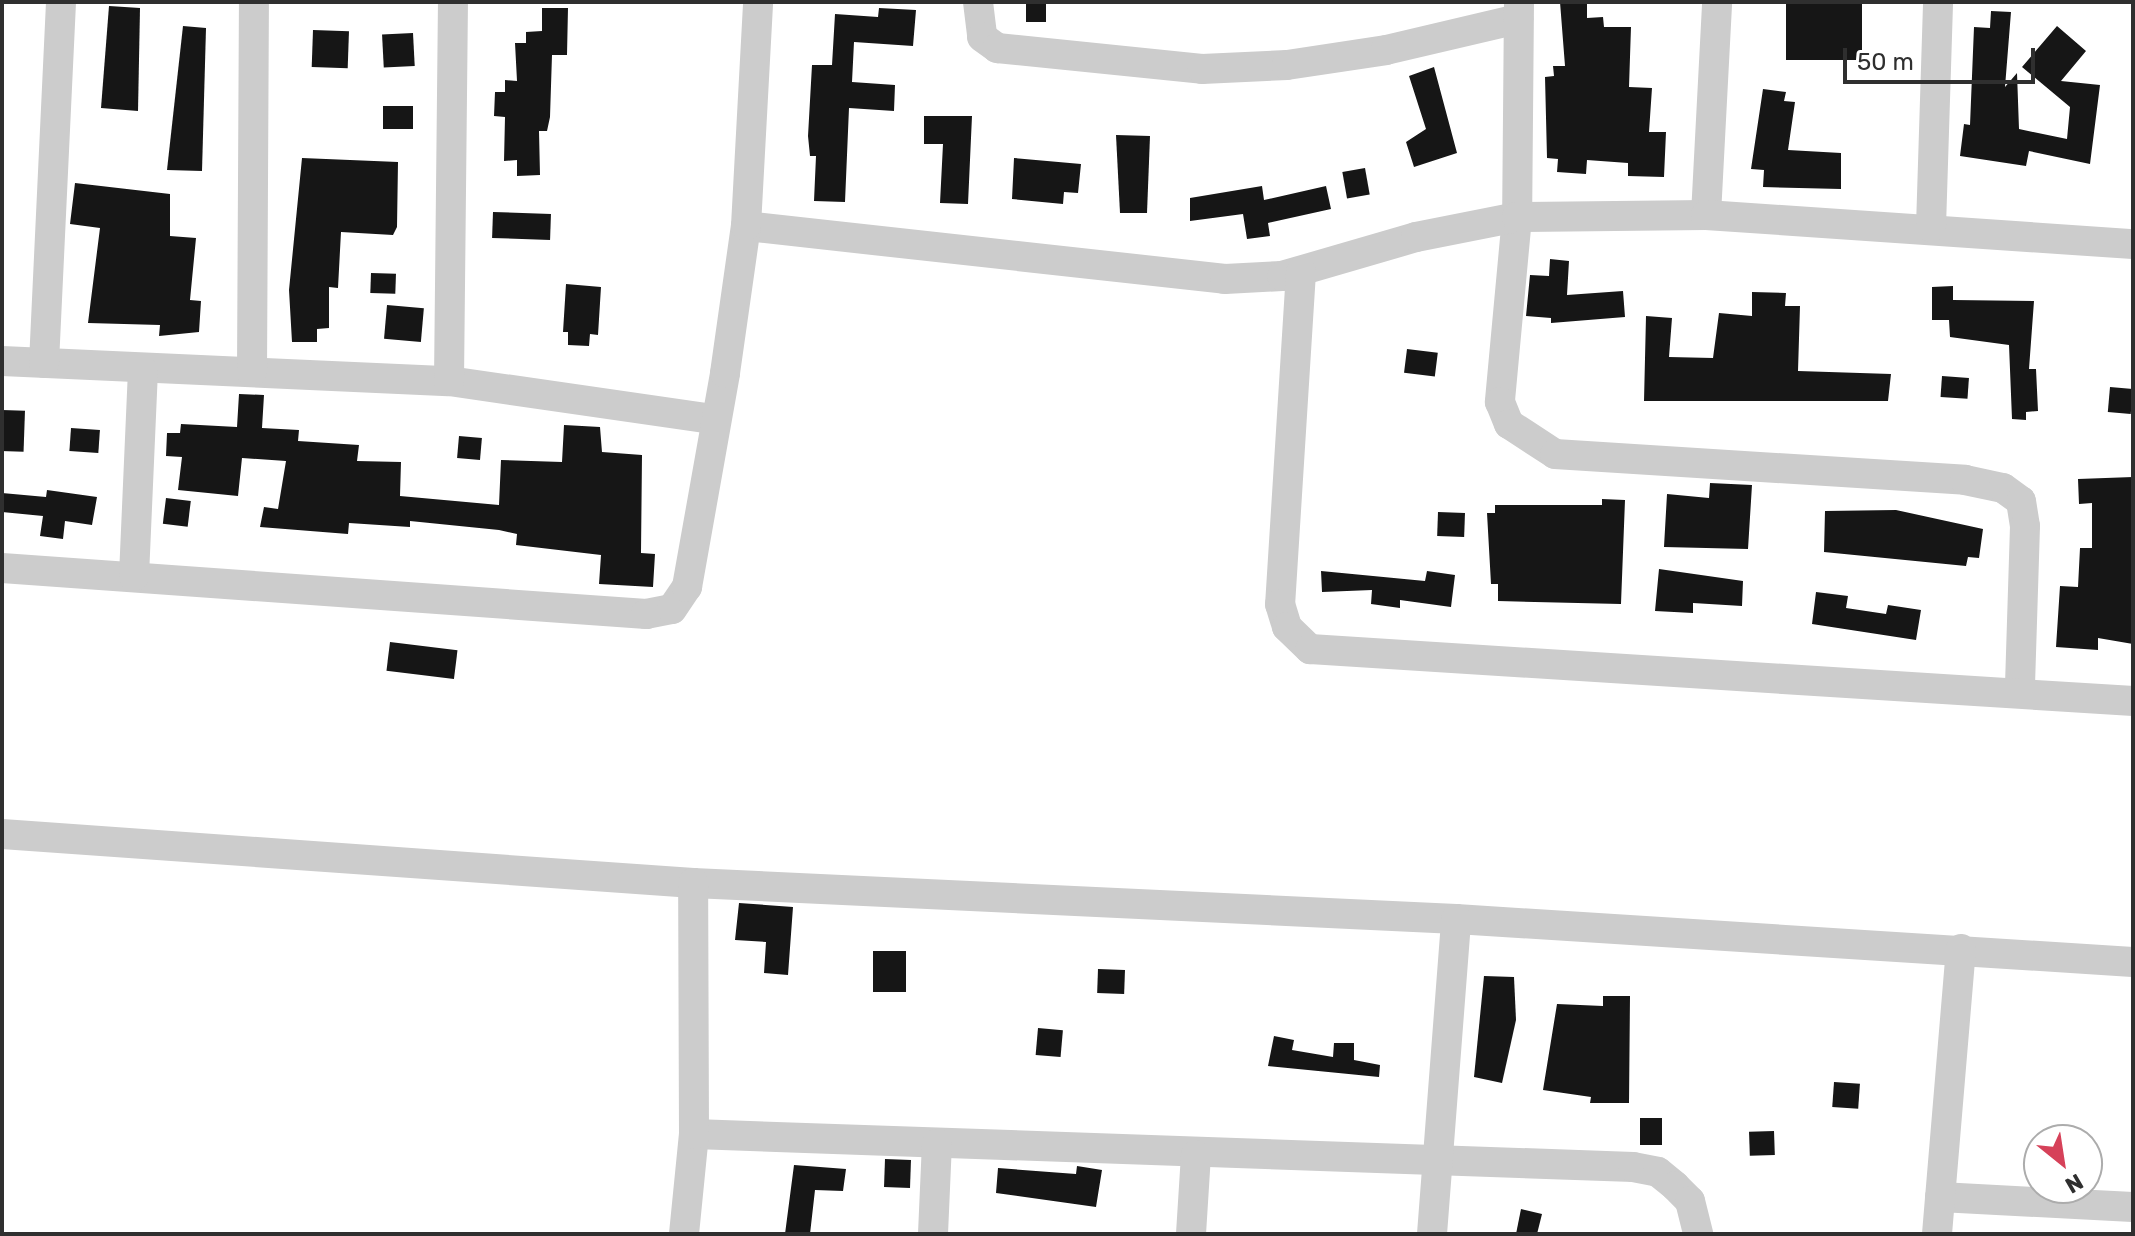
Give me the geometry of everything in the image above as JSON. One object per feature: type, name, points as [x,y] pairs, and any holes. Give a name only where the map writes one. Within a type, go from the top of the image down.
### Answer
[{"type":"street","points":[[44,363],[61,2]]},
{"type":"street","points":[[252,372],[254,2]]},
{"type":"street","points":[[449,381],[453,2]]},
{"type":"street","points":[[2,568],[662,612],[684,599],[746,226],[758,2]]},
{"type":"street","points":[[978,2],[982,37],[997,48],[1202,69],[1287,65],[1386,50],[1518,11],[1517,217],[1500,402],[1509,424],[1555,454],[1965,480],[2003,488],[2021,501],[2025,526],[2020,689]]},
{"type":"street","points":[[1706,215],[1717,2]]},
{"type":"street","points":[[1931,227],[1938,2]]},
{"type":"street","points":[[746,226],[1225,279],[1301,272],[1416,237],[1517,217],[1706,215],[1931,227],[2133,244]]},
{"type":"street","points":[[1301,272],[1280,604],[1287,627],[1310,649],[1688,668],[1875,687],[2020,689],[2133,701]]},
{"type":"street","points":[[2,361],[143,371],[252,372],[449,381],[713,419]]},
{"type":"street","points":[[134,576],[143,371]]},
{"type":"street","points":[[2,834],[693,883],[1456,919],[2133,962]]},
{"type":"street","points":[[684,1234],[694,1134],[693,883]]},
{"type":"street","points":[[1432,1234],[1456,919]]},
{"type":"street","points":[[1937,1234],[1961,949]]},
{"type":"street","points":[[694,1134],[1658,1172],[1690,1201],[1698,1234]]},
{"type":"street","points":[[933,1234],[937,1144]]},
{"type":"street","points":[[1191,1234],[1196,1155]]},
{"type":"street","points":[[1940,1197],[2133,1207]]},
{"type":"building","points":[[1026,2],[1046,2],[1046,22],[1026,22]]},
{"type":"building","points":[[1560,2],[1587,2],[1587,18],[1603,17],[1604,27],[1631,27],[1629,87],[1652,88],[1649,132],[1666,132],[1664,177],[1628,176],[1628,163],[1587,160],[1586,174],[1557,172],[1558,159],[1547,158],[1545,77],[1554,76],[1553,66],[1565,66]]},
{"type":"building","points":[[1786,2],[1862,2],[1862,60],[1786,60]]},
{"type":"building","points":[[109,6],[140,8],[138,111],[101,108]]},
{"type":"building","points":[[542,8],[568,8],[567,55],[552,55],[550,117],[547,131],[539,131],[540,175],[517,176],[517,160],[504,161],[505,117],[494,116],[495,92],[505,92],[505,80],[517,81],[515,43],[526,43],[526,32],[542,31]]},
{"type":"building","points":[[879,8],[916,10],[913,46],[854,42],[852,82],[895,85],[894,111],[849,108],[845,202],[814,201],[816,156],[810,156],[808,136],[812,65],[832,65],[835,14],[878,17]]},
{"type":"building","points":[[1991,11],[2011,12],[2005,87],[2017,73],[2019,129],[2067,139],[2070,107],[2022,67],[2057,26],[2086,51],[2061,81],[2100,85],[2090,164],[2029,151],[2026,166],[1960,156],[1964,124],[1970,125],[1974,27],[1990,28]]},
{"type":"building","points":[[183,26],[206,28],[202,171],[167,170]]},
{"type":"building","points":[[313,30],[349,31],[348,68],[312,67]]},
{"type":"building","points":[[413,33],[415,66],[384,68],[382,35]]},
{"type":"building","points":[[1434,67],[1457,153],[1414,167],[1406,142],[1426,129],[1409,76]]},
{"type":"building","points":[[1763,89],[1786,92],[1784,101],[1795,102],[1788,150],[1841,153],[1841,189],[1763,187],[1764,170],[1751,169]]},
{"type":"building","points":[[383,106],[413,106],[413,129],[383,129]]},
{"type":"building","points":[[924,116],[972,116],[968,204],[940,203],[943,144],[924,144]]},
{"type":"building","points":[[1116,135],[1150,136],[1147,213],[1120,213]]},
{"type":"building","points":[[302,158],[398,162],[397,227],[393,235],[341,232],[338,288],[329,287],[329,328],[317,329],[317,342],[292,342],[289,290]]},
{"type":"building","points":[[1014,158],[1081,164],[1078,193],[1064,192],[1063,204],[1012,199]]},
{"type":"building","points":[[1365,168],[1370,195],[1347,199],[1342,172]]},
{"type":"building","points":[[75,183],[170,194],[170,236],[196,238],[190,300],[201,301],[199,332],[159,336],[160,325],[88,323],[100,228],[70,224]]},
{"type":"building","points":[[1262,186],[1264,200],[1326,186],[1331,209],[1268,223],[1270,236],[1247,239],[1243,214],[1190,221],[1190,198]]},
{"type":"building","points":[[493,212],[551,214],[550,240],[492,238]]},
{"type":"building","points":[[1550,259],[1569,261],[1567,295],[1623,291],[1625,317],[1551,323],[1551,318],[1526,316],[1530,275],[1549,276]]},
{"type":"building","points":[[371,273],[396,274],[395,294],[370,293]]},
{"type":"building","points":[[566,284],[601,287],[598,335],[590,334],[589,346],[568,345],[568,332],[563,332]]},
{"type":"building","points":[[1953,286],[1953,300],[2034,301],[2029,369],[2036,369],[2038,411],[2026,412],[2026,420],[2012,419],[2009,345],[1950,337],[1949,320],[1932,320],[1932,287]]},
{"type":"building","points":[[1752,292],[1786,293],[1785,306],[1800,306],[1798,371],[1891,374],[1888,401],[1644,401],[1646,316],[1672,318],[1669,357],[1713,358],[1719,313],[1752,316]]},
{"type":"building","points":[[387,305],[424,308],[421,342],[384,339]]},
{"type":"building","points":[[1407,349],[1438,353],[1435,377],[1404,373]]},
{"type":"building","points":[[1942,376],[1969,378],[1967,399],[1941,397]]},
{"type":"building","points":[[2110,387],[2133,389],[2131,414],[2108,412]]},
{"type":"building","points":[[239,394],[264,395],[262,428],[299,430],[298,441],[359,445],[357,461],[401,462],[400,496],[499,505],[501,460],[562,462],[564,425],[600,427],[602,452],[642,455],[641,553],[655,554],[653,587],[599,584],[601,555],[516,545],[517,534],[499,530],[410,521],[410,527],[349,523],[348,534],[260,527],[264,507],[278,509],[286,461],[242,458],[238,496],[178,490],[182,457],[166,456],[167,433],[180,433],[181,424],[237,427]]},
{"type":"building","points":[[2,410],[25,411],[24,452],[2,451]]},
{"type":"building","points":[[71,428],[100,430],[98,453],[69,451]]},
{"type":"building","points":[[459,436],[482,438],[480,460],[457,458]]},
{"type":"building","points":[[2133,477],[2133,644],[2098,638],[2098,650],[2056,647],[2060,586],[2078,587],[2080,548],[2092,548],[2092,503],[2079,504],[2078,479]]},
{"type":"building","points":[[1710,483],[1752,485],[1748,549],[1664,547],[1667,494],[1709,498]]},
{"type":"building","points":[[47,490],[97,497],[92,525],[65,521],[63,539],[40,536],[43,516],[2,512],[2,493],[46,497]]},
{"type":"building","points":[[166,498],[191,501],[188,527],[163,524]]},
{"type":"building","points":[[1602,499],[1625,500],[1621,604],[1498,601],[1498,584],[1491,584],[1487,513],[1495,513],[1495,505],[1602,505]]},
{"type":"building","points":[[1896,510],[1983,529],[1979,558],[1968,557],[1966,566],[1824,552],[1825,511]]},
{"type":"building","points":[[1438,512],[1465,513],[1464,537],[1437,536]]},
{"type":"building","points":[[1659,569],[1743,581],[1742,606],[1693,603],[1693,613],[1655,611]]},
{"type":"building","points":[[1321,571],[1425,581],[1427,571],[1455,575],[1451,607],[1400,600],[1400,608],[1371,604],[1372,590],[1322,592]]},
{"type":"building","points":[[1816,592],[1848,596],[1846,608],[1886,614],[1888,605],[1921,610],[1916,640],[1812,624]]},
{"type":"building","points":[[390,642],[457,650],[454,679],[386,671]]},
{"type":"building","points":[[739,903],[793,907],[788,975],[764,973],[766,942],[735,940]]},
{"type":"building","points":[[873,951],[906,951],[906,992],[873,992]]},
{"type":"building","points":[[1098,969],[1125,970],[1124,994],[1097,993]]},
{"type":"building","points":[[1484,976],[1514,977],[1516,1020],[1502,1083],[1474,1077]]},
{"type":"building","points":[[1603,996],[1630,996],[1629,1103],[1590,1103],[1591,1097],[1543,1090],[1557,1004],[1603,1006]]},
{"type":"building","points":[[1038,1028],[1063,1030],[1061,1057],[1036,1055]]},
{"type":"building","points":[[1274,1036],[1294,1040],[1292,1050],[1333,1057],[1334,1043],[1354,1043],[1354,1060],[1380,1065],[1379,1077],[1268,1066]]},
{"type":"building","points":[[1834,1082],[1860,1084],[1858,1109],[1832,1107]]},
{"type":"building","points":[[1640,1118],[1662,1118],[1662,1145],[1640,1145]]},
{"type":"building","points":[[1774,1131],[1775,1155],[1750,1156],[1749,1132]]},
{"type":"building","points":[[885,1159],[911,1160],[910,1188],[884,1187]]},
{"type":"building","points":[[794,1165],[846,1169],[843,1191],[815,1190],[810,1234],[785,1234]]},
{"type":"building","points":[[1077,1166],[1102,1170],[1096,1207],[996,1193],[998,1168],[1076,1174]]},
{"type":"building","points":[[1521,1209],[1542,1214],[1537,1234],[1516,1234]]}]
